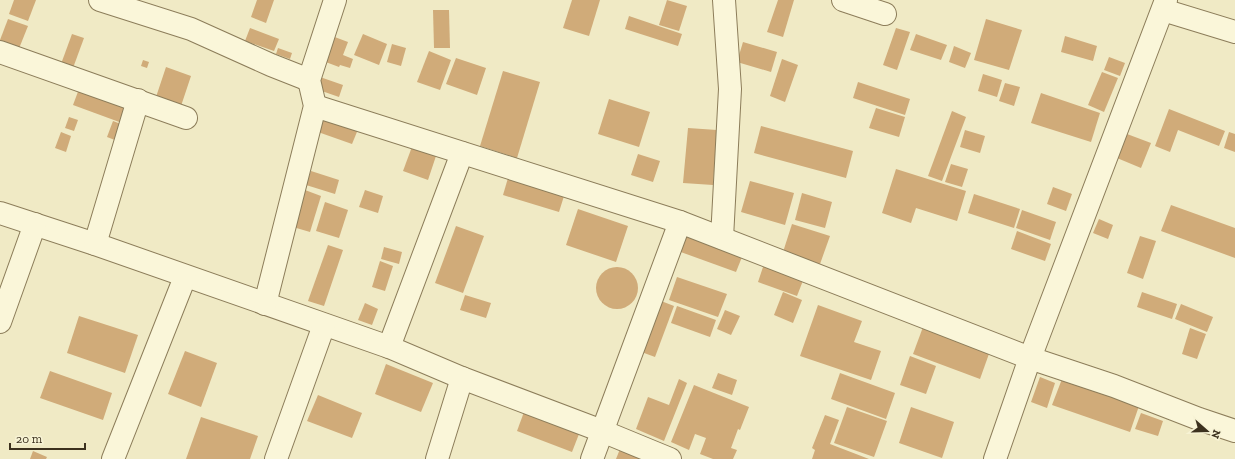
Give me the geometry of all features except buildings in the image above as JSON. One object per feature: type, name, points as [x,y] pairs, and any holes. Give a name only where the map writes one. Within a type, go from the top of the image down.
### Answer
[{"type":"street","points":[[100,0],[191,29],[271,65],[309,80]]},
{"type":"street","points":[[265,304],[315,106],[309,80],[335,0]]},
{"type":"street","points":[[722,238],[730,90],[724,0]]},
{"type":"street","points":[[843,0],[885,14]]},
{"type":"street","points":[[995,459],[1030,358],[1165,5],[1235,32]]},
{"type":"street","points":[[0,52],[186,118]]},
{"type":"street","points":[[95,244],[138,100]]},
{"type":"street","points":[[315,106],[680,222],[1030,358],[1114,386],[1199,419],[1235,431]]},
{"type":"street","points":[[388,347],[462,153]]},
{"type":"street","points":[[0,212],[388,347],[462,378],[602,431],[670,459]]},
{"type":"street","points":[[592,459],[680,222]]},
{"type":"street","points":[[0,322],[35,224]]},
{"type":"street","points":[[113,459],[185,277]]},
{"type":"street","points":[[276,459],[324,325]]},
{"type":"street","points":[[437,459],[462,378]]}]
